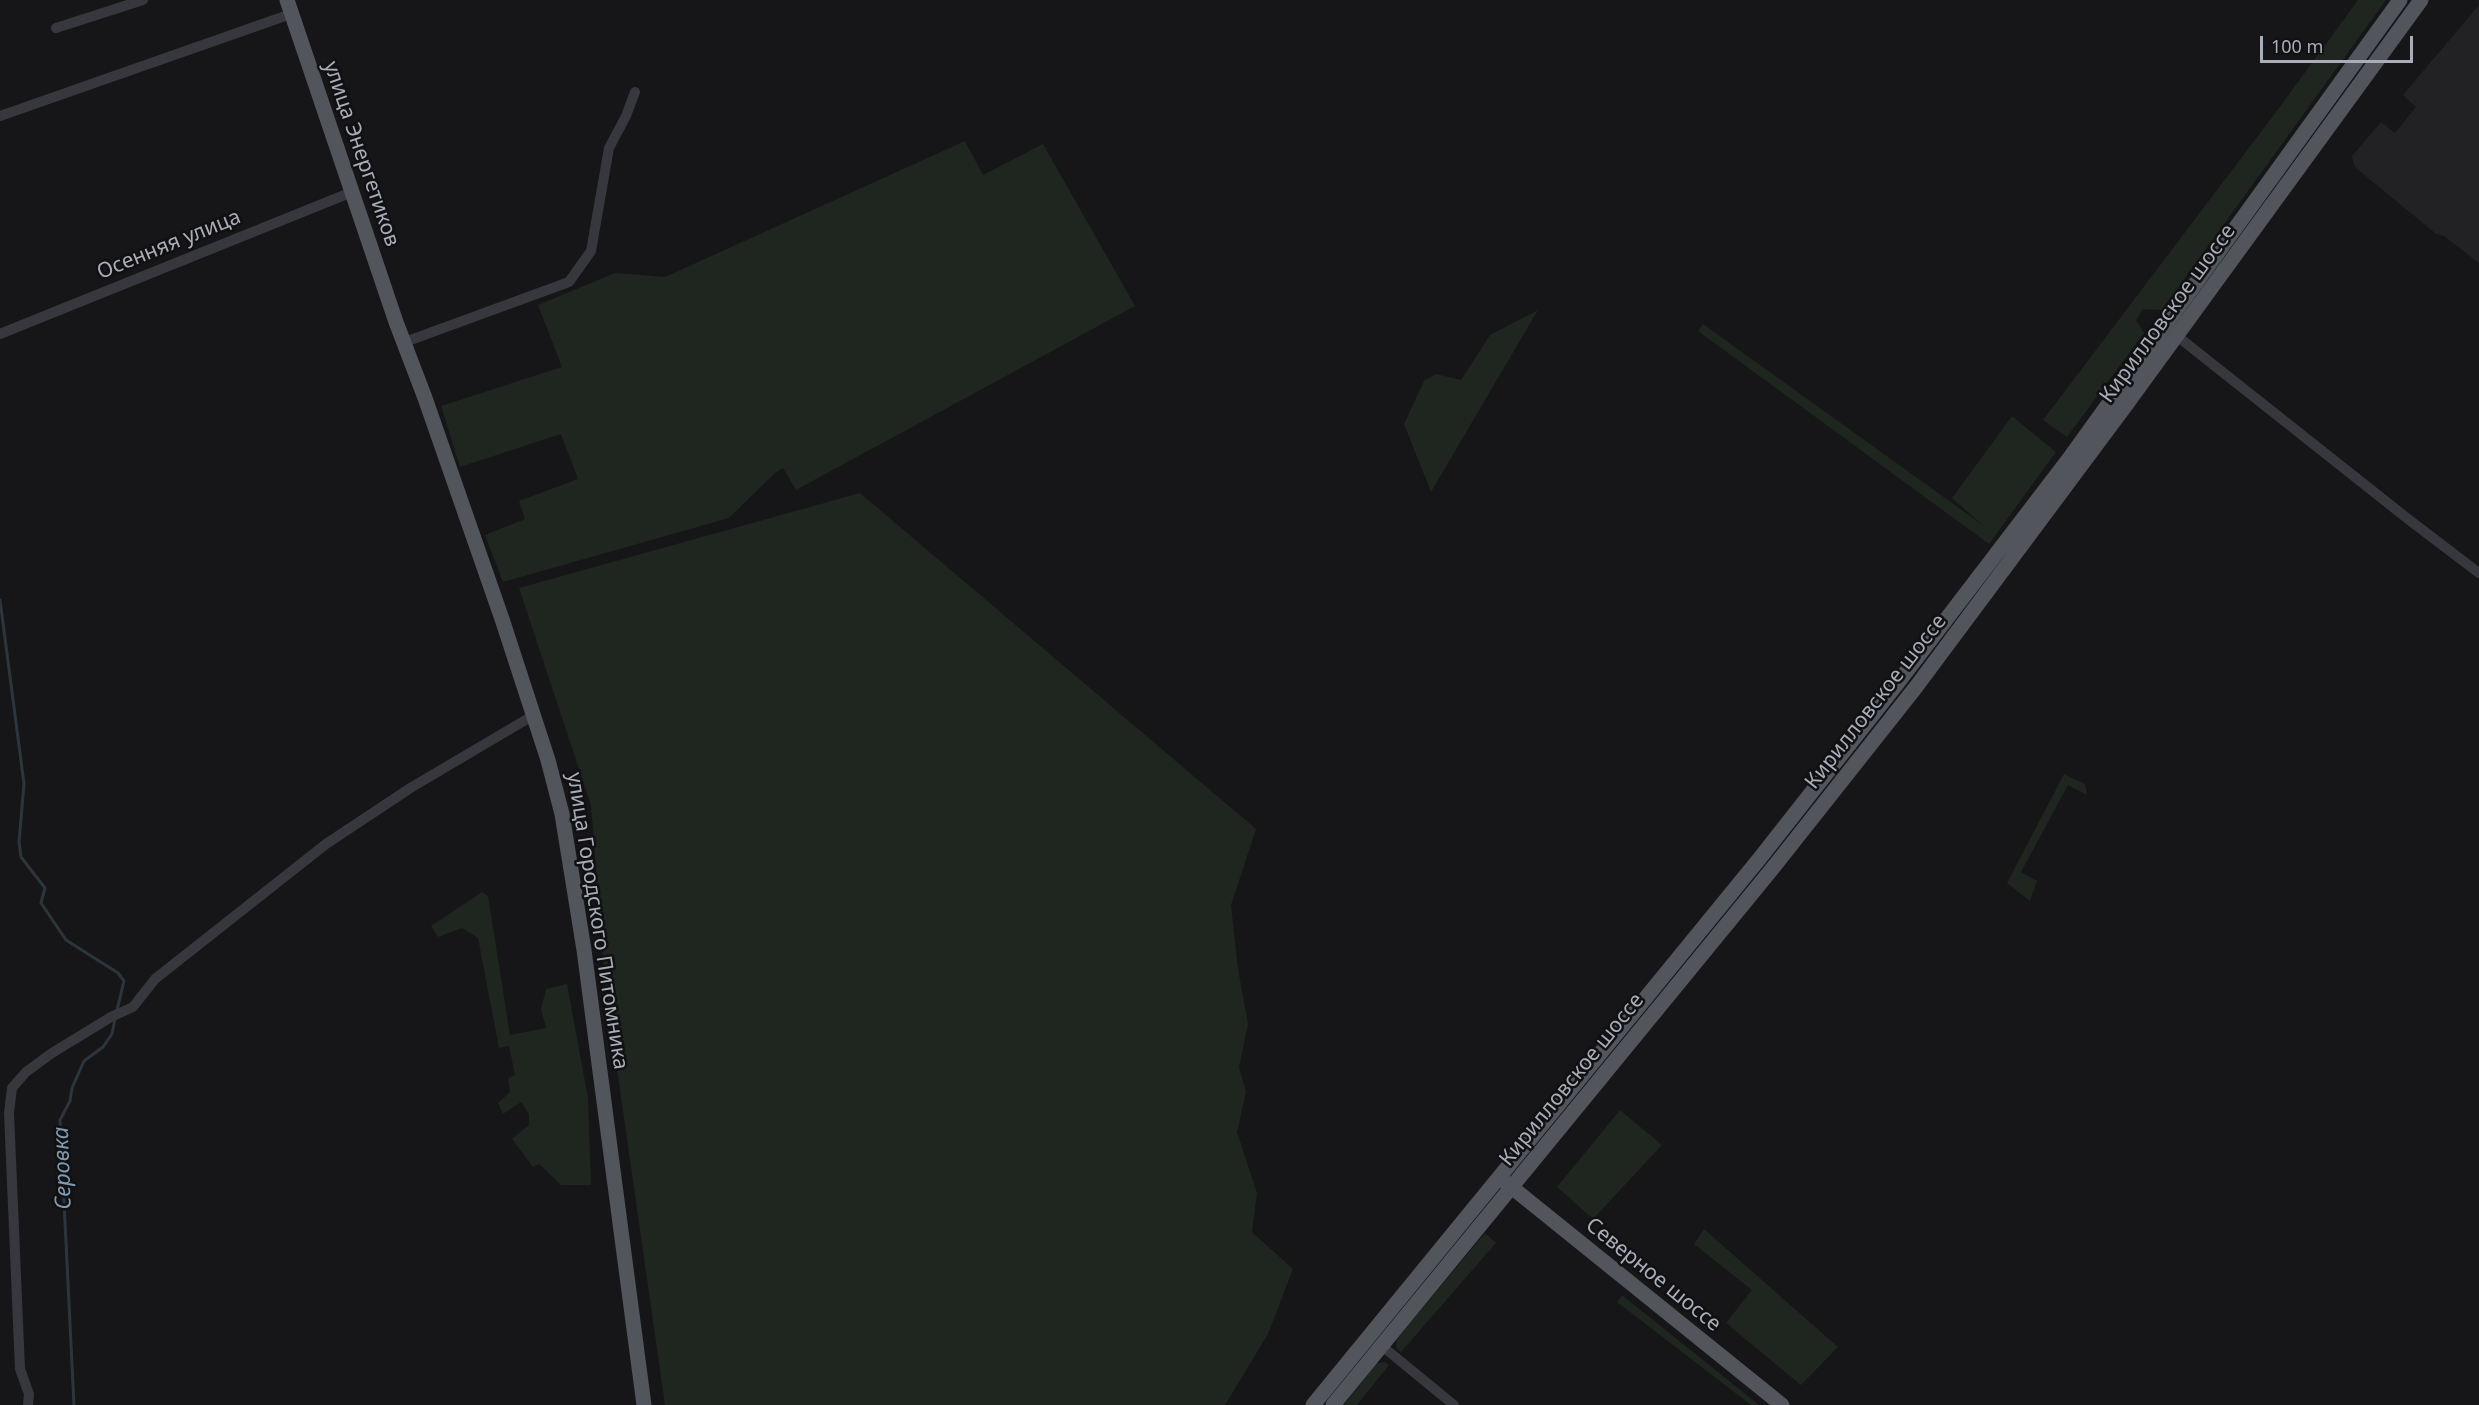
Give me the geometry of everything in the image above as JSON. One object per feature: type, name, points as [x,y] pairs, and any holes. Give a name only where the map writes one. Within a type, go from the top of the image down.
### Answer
[{"type":"main road","name":"Кирилловское шоссе","points":[[1333,1405],[1382,1346],[1505,1182],[1889,694],[2071,456],[2400,0]]},
{"type":"main road","name":"Кирилловское шоссе","points":[[1313,1405],[1773,869],[1916,687],[2178,336],[2421,0]]},
{"type":"main road","name":"улица Энергетиков","points":[[289,7],[396,322]]},
{"type":"main road","name":"улица Городского Питомника","points":[[396,322],[405,342],[534,715],[562,814],[583,938],[644,1405]]},
{"type":"main road","name":"Северное шоссе","points":[[1505,1182],[1782,1405]]},
{"type":"street","points":[[56,28],[143,0]]},
{"type":"street","points":[[0,116],[289,7]]},
{"type":"street","points":[[405,342],[569,282],[582,268],[591,251],[609,148],[626,116],[635,92]]},
{"type":"street","name":"Осенняя улица","points":[[0,334],[352,192]]},
{"type":"street","points":[[2164,327],[2479,573]]},
{"type":"street","points":[[28,1405],[28,1394],[20,1369],[9,1113],[12,1088],[26,1072],[52,1053],[111,1017],[133,1007],[155,979],[326,844],[412,787],[534,715]]},
{"type":"street","points":[[1382,1346],[1455,1405]]},
{"type":"shaded area","points":[[2358,0],[2386,0],[2162,310],[2143,309],[2136,320],[2144,333],[2067,437],[2043,420]]},
{"type":"shaded area","points":[[2479,5],[2479,263],[2444,236],[2436,234],[2355,167],[2352,156],[2381,122],[2395,133],[2416,107],[2403,95]]},
{"type":"shaded area","points":[[965,141],[983,175],[1043,144],[1135,306],[796,490],[783,468],[776,472],[729,518],[503,582],[485,535],[525,519],[519,501],[578,479],[561,434],[460,467],[441,406],[562,367],[538,305],[615,273],[665,277]]},
{"type":"shaded area","points":[[1538,310],[1431,492],[1404,424],[1424,381],[1436,374],[1461,380],[1490,335]]},
{"type":"shaded area","points":[[1703,324],[1984,526],[1952,498],[2012,416],[2056,452],[1989,544],[1698,331]]},
{"type":"shaded area","points":[[860,493],[1256,829],[1231,905],[1238,969],[1248,1024],[1239,1067],[1246,1092],[1237,1132],[1257,1193],[1252,1232],[1293,1269],[1268,1334],[1225,1405],[665,1405],[605,985],[591,805],[519,588]]},
{"type":"shaded area","points":[[2064,774],[2085,784],[2087,795],[2068,785],[2021,872],[2037,881],[2030,901],[2007,883]]},
{"type":"shaded area","points":[[482,892],[488,896],[510,1035],[546,1028],[541,1009],[546,989],[567,984],[588,1098],[591,1185],[561,1185],[539,1164],[533,1167],[512,1139],[529,1125],[529,1114],[521,1102],[503,1114],[498,1103],[510,1092],[508,1078],[515,1075],[509,1046],[499,1048],[478,938],[462,928],[438,937],[431,926]]},
{"type":"shaded area","points":[[1620,1110],[1662,1145],[1593,1219],[1557,1187]]},
{"type":"shaded area","points":[[1704,1229],[1838,1347],[1801,1385],[1726,1323],[1752,1290],[1694,1244]]},
{"type":"shaded area","points":[[1485,1233],[1496,1243],[1401,1352],[1396,1348],[1397,1339]]},
{"type":"shaded area","points":[[1622,1295],[1759,1405],[1751,1405],[1617,1302]]},
{"type":"shaded area","points":[[1385,1362],[1389,1365],[1357,1405],[1344,1405],[1377,1363]]},
{"type":"waterway","name":"Серовка","points":[[0,600],[24,784],[19,842],[21,857],[45,888],[41,903],[66,940],[118,973],[124,981],[117,1010]]},
{"type":"waterway","name":"Серовка","points":[[74,1405],[60,1120],[70,1101],[72,1088],[84,1061],[103,1047],[112,1034],[115,1019]]}]
